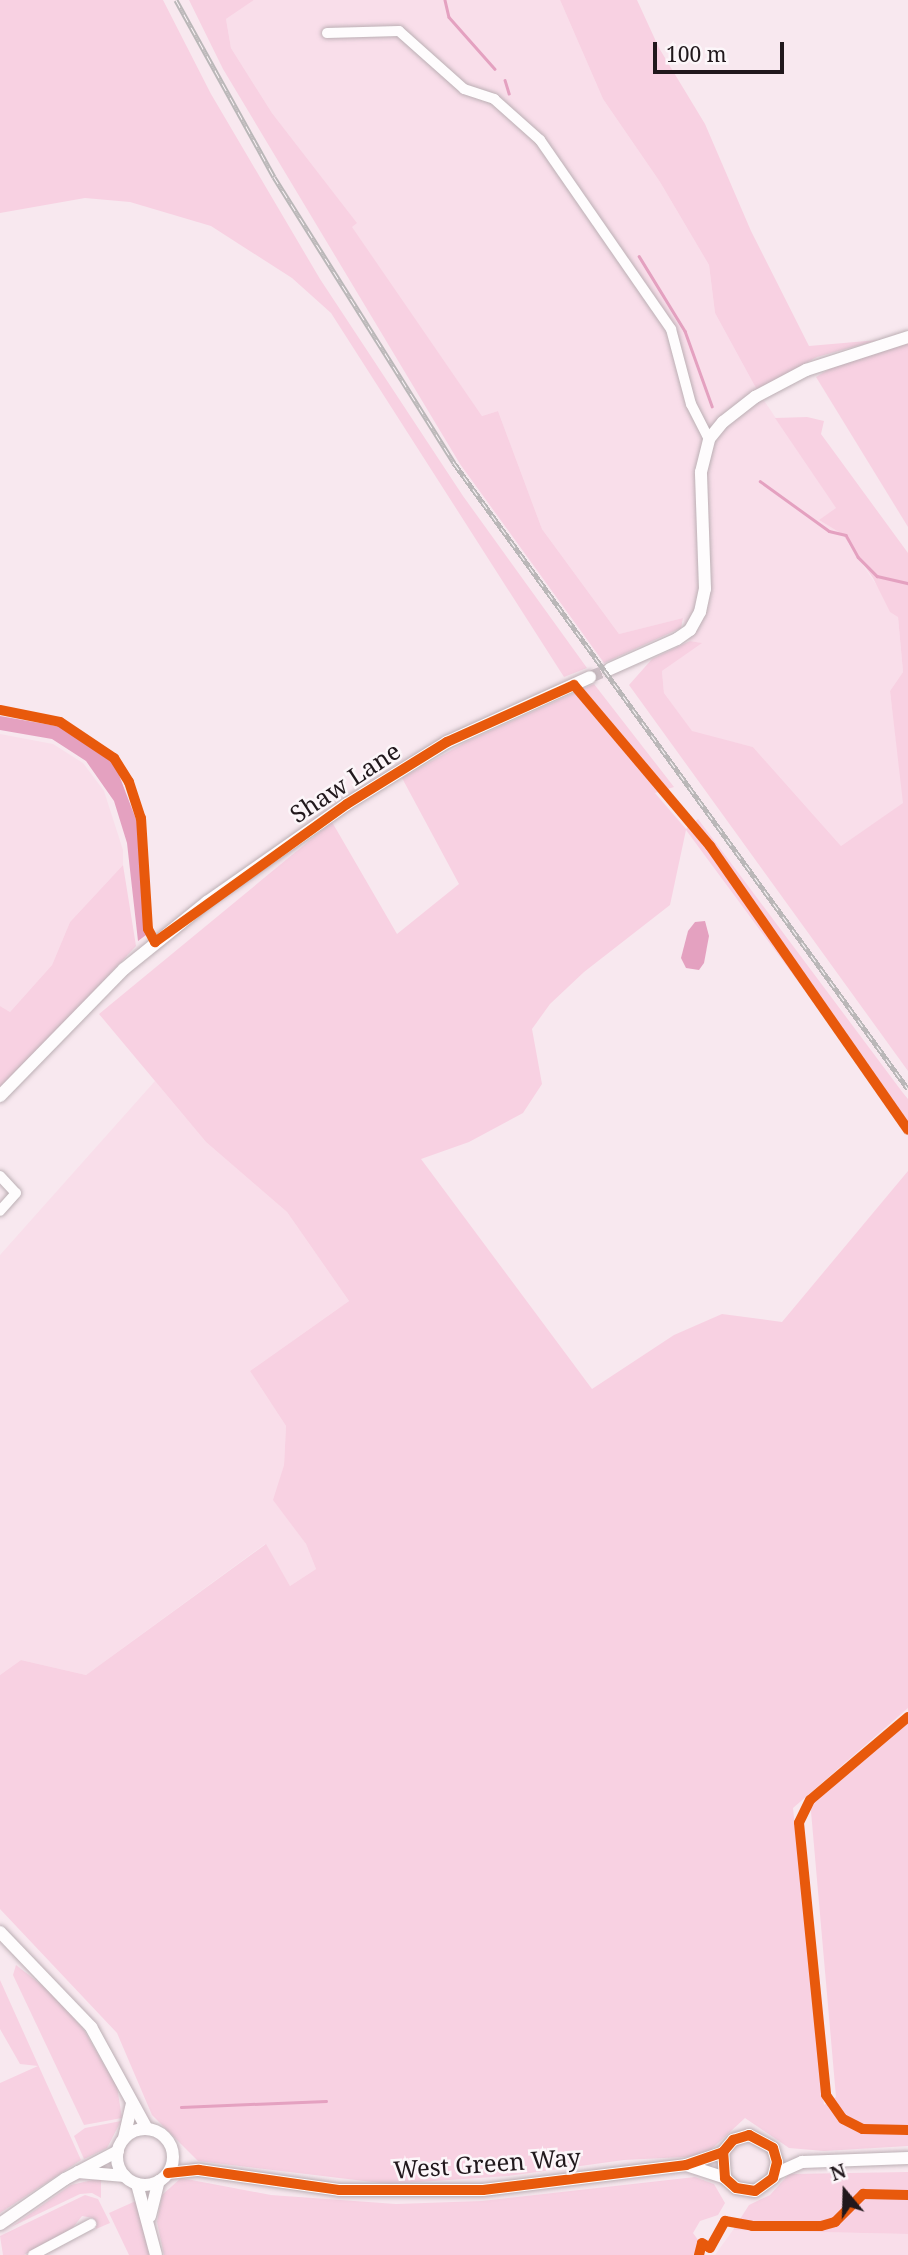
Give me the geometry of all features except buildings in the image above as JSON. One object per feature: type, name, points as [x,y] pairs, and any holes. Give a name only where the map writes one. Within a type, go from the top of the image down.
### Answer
[{"type":"street","points":[[327,33],[398,32],[464,89],[495,99],[540,140],[671,329],[691,404],[709,439]]},
{"type":"street","points":[[610,669],[677,639],[690,630],[700,612],[705,589],[701,472],[709,439],[723,422],[784,381],[840,356],[908,337]]},
{"type":"street","name":"Shaw Lane","points":[[0,1096],[124,969],[215,897],[346,804],[447,742],[590,677]]},
{"type":"street","points":[[0,1176],[16,1193],[0,1211]]},
{"type":"street","points":[[0,1932],[91,2027],[120,2074],[132,2104],[147,2129]]},
{"type":"street","points":[[0,2224],[78,2172],[118,2151],[132,2104]]},
{"type":"street","points":[[124,2138],[147,2129],[160,2133],[172,2149],[149,2220]]},
{"type":"street","name":"West Green Way","points":[[164,2177],[199,2170],[292,2186],[404,2193],[483,2190],[686,2165],[723,2152],[744,2135],[762,2138],[773,2148],[802,2162]]},
{"type":"street","points":[[773,2148],[775,2174]]},
{"type":"street","name":"West Green Way","points":[[172,2149],[199,2170]]},
{"type":"street","points":[[118,2151],[125,2176]]},
{"type":"street","points":[[723,2152],[725,2178]]},
{"type":"street","name":"West Green Way","points":[[686,2165],[725,2178],[736,2188],[751,2192],[765,2186],[775,2174],[802,2162],[907,2158]]},
{"type":"street","points":[[78,2172],[125,2176],[137,2184],[149,2220],[156,2255]]},
{"type":"street","points":[[137,2184],[164,2177]]},
{"type":"street","points":[[33,2255],[86,2224]]},
{"type":"shaded area","points":[[0,0],[163,0],[211,94],[320,279],[463,496],[587,668],[564,677],[331,313],[292,278],[211,226],[130,202],[85,198],[0,213]]},
{"type":"shaded area","points":[[189,0],[254,0],[226,19],[231,48],[272,113],[357,223],[352,227],[482,416],[498,411],[542,529],[619,634],[683,618],[681,628],[604,663],[460,464],[223,69]]},
{"type":"shaded area","points":[[254,0],[560,0],[603,99],[660,182],[709,265],[715,313],[757,390],[837,509],[819,520],[842,534],[898,617],[903,672],[890,691],[904,803],[841,846],[753,747],[692,732],[664,693],[662,671],[701,643],[690,641],[683,618],[619,634],[542,529],[498,411],[482,416],[351,227],[356,222],[272,113],[231,48],[226,19]]},
{"type":"shaded area","points":[[560,0],[637,0],[659,48],[705,124],[751,231],[809,346],[878,340],[817,357],[757,390],[715,313],[709,265],[660,182],[603,99]]},
{"type":"shaded area","points":[[908,342],[908,527],[816,377],[841,362]]},
{"type":"shaded area","points":[[807,417],[824,421],[821,434],[908,553],[908,1071],[629,685],[652,659],[690,641],[702,643],[662,671],[664,693],[692,731],[753,747],[841,846],[903,803],[890,691],[903,672],[898,617],[890,612],[873,578],[842,534],[819,520],[836,508],[775,418]]},
{"type":"shaded area","points":[[594,684],[674,787],[655,793],[686,829],[698,819],[908,1099],[908,1130],[686,830],[670,905],[584,972],[550,1004],[532,1029],[542,1084],[523,1113],[469,1142],[421,1159],[592,1389],[674,1335],[722,1314],[782,1322],[908,1171],[908,1708],[793,1808],[824,2105],[836,2097],[810,1800],[831,1788],[908,1721],[908,2146],[824,2151],[789,2148],[745,2118],[704,2156],[624,2160],[508,2176],[389,2184],[198,2161],[152,2115],[117,2033],[0,1909],[0,1675],[21,1660],[86,1675],[266,1544],[290,1586],[316,1569],[306,1544],[273,1500],[284,1465],[286,1426],[250,1371],[349,1301],[287,1212],[206,1142],[99,1014],[332,822],[397,934],[459,884],[402,778],[466,742]]},
{"type":"shaded area","points":[[0,716],[62,727],[87,739],[116,767],[137,822],[146,935],[138,941],[127,843],[114,801],[86,761],[52,739],[0,730]]},
{"type":"shaded area","points":[[0,734],[53,744],[83,763],[104,791],[123,850],[123,865],[70,922],[52,965],[10,1012],[0,1006]]},
{"type":"shaded area","points":[[123,865],[136,946],[0,1092],[0,1006],[10,1012],[52,965],[70,922]]},
{"type":"shaded area","points":[[705,921],[709,936],[704,963],[699,970],[686,968],[681,958],[688,931],[695,922]]},
{"type":"shaded area","points":[[155,1081],[206,1142],[287,1212],[349,1301],[250,1371],[286,1426],[284,1465],[274,1500],[306,1544],[316,1569],[290,1586],[265,1544],[86,1675],[21,1660],[0,1675],[0,1255]]},
{"type":"shaded area","points":[[16,1965],[52,1993],[84,2030],[117,2087],[122,2118],[84,2125],[13,1975]]},
{"type":"shaded area","points":[[0,1980],[81,2160],[0,2213],[0,2083],[38,2066],[20,2064],[0,2029]]},
{"type":"shaded area","points":[[121,2121],[107,2148],[84,2159],[74,2136],[85,2128]]},
{"type":"shaded area","points":[[908,2172],[908,2234],[733,2230],[749,2205],[770,2195],[789,2174]]},
{"type":"shaded area","points":[[695,2177],[714,2184],[725,2203],[718,2215],[700,2221],[693,2233],[701,2244],[697,2255],[164,2255],[157,2222],[162,2195],[181,2178],[271,2195],[396,2204],[482,2201]]},
{"type":"shaded area","points":[[101,2178],[101,2198],[92,2193],[80,2194],[11,2227],[71,2185]]},
{"type":"shaded area","points":[[85,2195],[98,2199],[110,2223],[96,2229],[93,2218],[82,2216],[71,2230],[24,2255],[3,2255],[0,2236]]},
{"type":"shaded area","points":[[138,2200],[149,2255],[129,2255],[109,2213]]},
{"type":"shaded area","points":[[733,2230],[908,2234],[908,2255],[715,2255]]},
{"type":"waterway","points":[[445,0],[449,17],[495,69]]},
{"type":"waterway","points":[[505,80],[509,93]]},
{"type":"waterway","points":[[639,256],[685,331],[712,406]]},
{"type":"waterway","points":[[760,481],[829,531],[846,535],[858,557],[877,576],[908,583]]},
{"type":"waterway","points":[[181,2107],[326,2101]]},
{"type":"tunnel","points":[[590,677],[610,669]]},
{"type":"railway","points":[[176,0],[274,177],[454,463],[908,1089]]},
{"type":"cycle path","points":[[0,710],[60,722],[114,758],[129,782],[141,818],[148,929],[155,942],[347,804],[447,742],[574,685],[710,846],[908,1130]]},
{"type":"cycle path","points":[[908,1717],[810,1800],[799,1823],[826,2095],[843,2119],[863,2129],[908,2130]]},
{"type":"cycle path","points":[[168,2173],[199,2170],[339,2190],[483,2190],[686,2165],[723,2152],[733,2140],[749,2135],[773,2148],[777,2162],[773,2178],[755,2191],[736,2188],[725,2178],[723,2152]]},
{"type":"cycle path","points":[[699,2255],[702,2243],[710,2248],[725,2221],[752,2226],[821,2226],[835,2222],[863,2194],[908,2195]]}]
